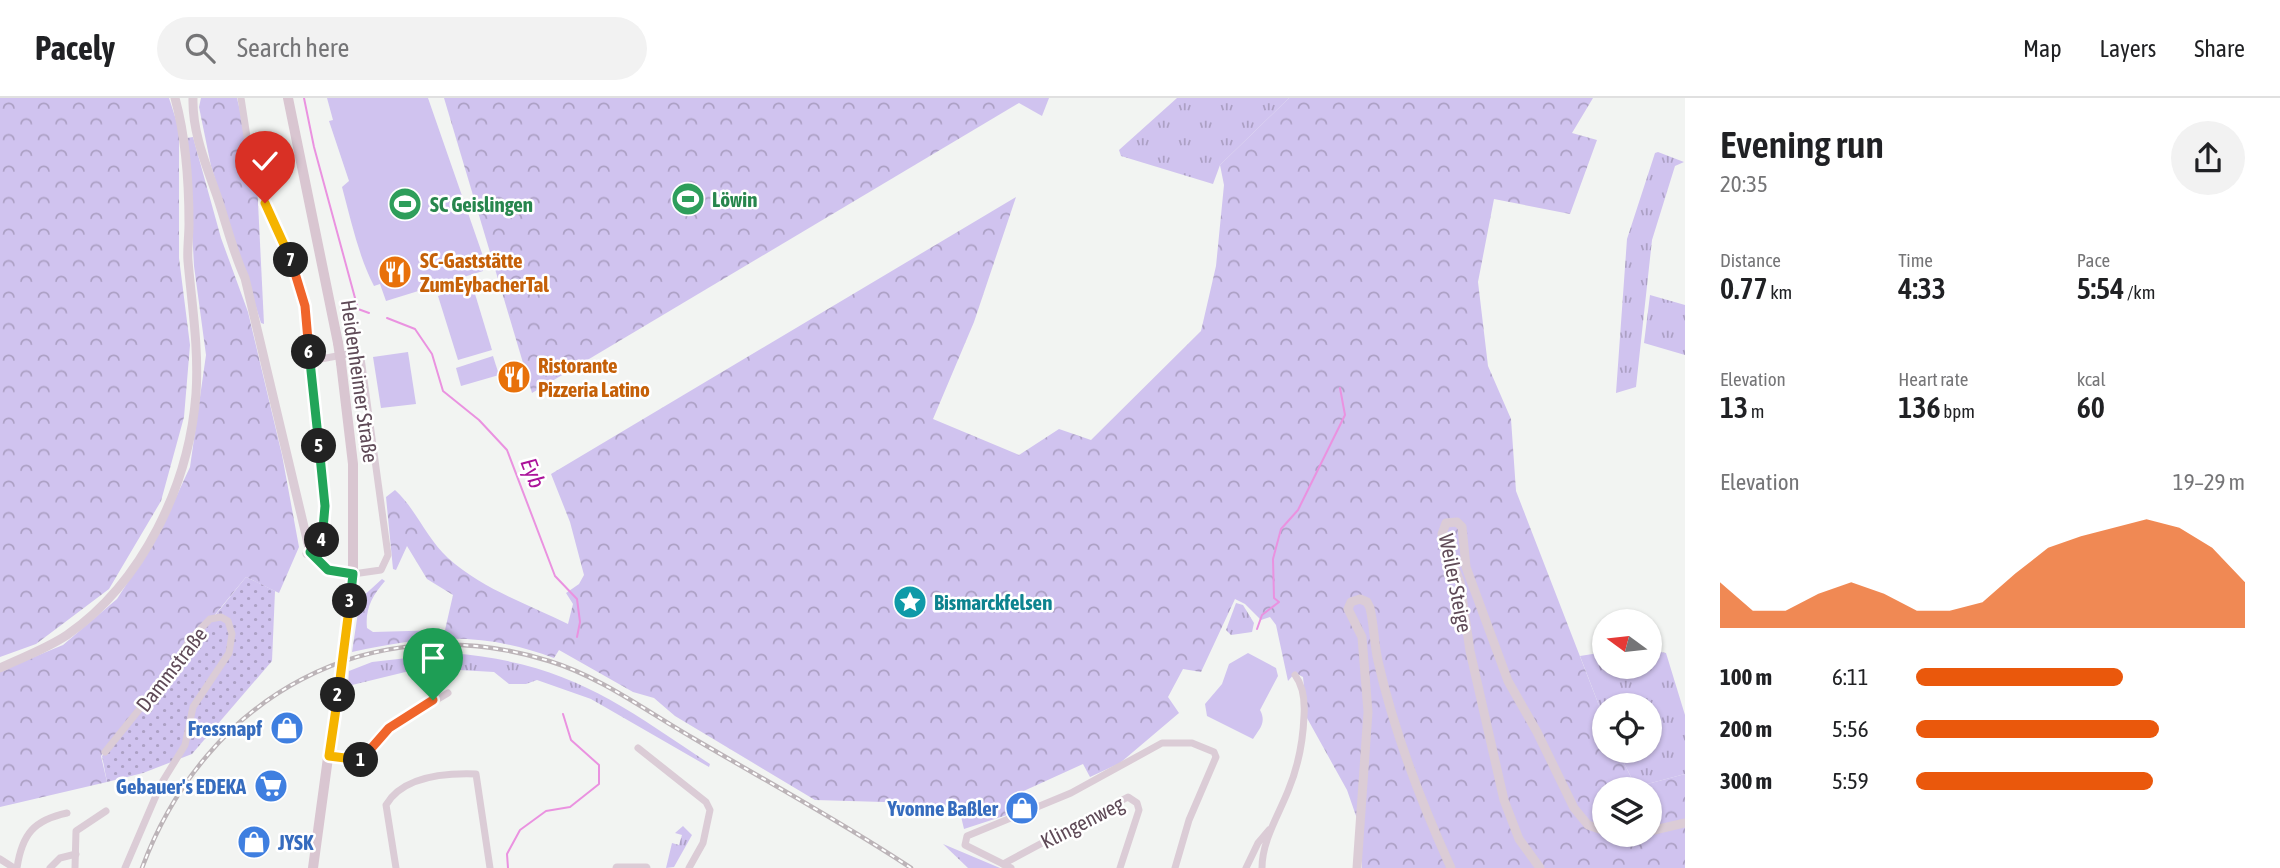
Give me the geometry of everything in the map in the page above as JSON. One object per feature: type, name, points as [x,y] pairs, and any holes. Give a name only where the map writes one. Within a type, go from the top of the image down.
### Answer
[{"type":"main road","name":"Heidenheimer Straße","points":[[288,98],[338,343],[353,464],[353,574],[313,868]]},
{"type":"street","points":[[0,668],[66,635],[115,592],[155,533],[176,486],[196,395],[197,358],[188,263],[184,141],[175,98]]},
{"type":"street","points":[[193,98],[202,156],[219,203],[227,237],[245,278],[308,553],[328,570],[353,574],[381,570],[388,555],[358,354],[310,361]]},
{"type":"street","points":[[241,98],[252,169],[295,270],[305,306],[325,506],[322,540],[308,553]]},
{"type":"street","name":"Weiler Steige","points":[[1540,868],[1515,830],[1498,781],[1470,651],[1460,582],[1442,534],[1446,523],[1457,522],[1462,527],[1466,567],[1507,681],[1574,808],[1592,826]]},
{"type":"street","points":[[1357,868],[1357,834],[1367,760],[1367,698],[1361,634],[1348,609],[1351,603],[1360,599],[1370,607],[1377,655],[1393,714],[1416,784],[1451,868]]},
{"type":"street","name":"Dammstraße","points":[[105,752],[170,670],[189,641],[210,620],[221,617],[228,621],[232,645],[222,666],[193,706],[185,745],[161,784],[125,868]]},
{"type":"street","points":[[1262,868],[1272,828],[1297,768],[1301,750],[1304,705],[1301,684],[1295,675]]},
{"type":"street","points":[[329,756],[359,762],[389,728],[416,709],[448,693]]},
{"type":"street","points":[[1007,866],[965,845],[967,836],[1072,793],[1162,743],[1182,742],[1199,745],[1214,752],[1216,757],[1189,820],[1175,868]]},
{"type":"street","points":[[638,748],[706,802],[710,810],[703,843],[689,868]]},
{"type":"street","points":[[396,868],[386,805],[389,800],[401,789],[430,777],[476,774],[490,868]]},
{"type":"street","name":"Klingenweg","points":[[1007,866],[1128,797],[1137,803],[1139,810],[1120,868]]},
{"type":"street","points":[[75,868],[76,831],[106,811]]},
{"type":"street","points":[[0,859],[16,868],[25,836],[34,825],[47,817],[67,813]]},
{"type":"street","points":[[1662,828],[1685,823]]},
{"type":"street","points":[[1246,868],[1258,843],[1272,828]]},
{"type":"street","points":[[50,868],[60,858],[76,854]]},
{"type":"street","points":[[617,868],[646,868]]},
{"type":"green space","points":[[0,98],[169,98],[179,129],[179,258],[190,345],[184,417],[161,501],[109,589],[36,644],[0,657]]},
{"type":"green space","points":[[201,98],[237,98],[257,182],[264,324],[261,323],[211,166],[199,107]]},
{"type":"green space","name":"SC Geislingen","points":[[327,98],[428,98],[484,259],[483,271],[386,301],[380,284],[374,286],[355,237],[342,187],[349,181],[329,121],[333,120]]},
{"type":"green space","points":[[444,98],[1019,98],[1019,103],[532,393]]},
{"type":"green space","points":[[1019,98],[1049,98],[1042,116],[1019,103]]},
{"type":"green space","points":[[1177,98],[1289,98],[1220,165],[1213,184],[1121,156],[1119,150]]},
{"type":"green space","points":[[1289,98],[1593,98],[1572,133],[1597,140],[1570,214],[1494,199],[1478,282],[1488,366],[1511,419],[1516,491],[1594,693],[1592,693],[1592,763],[1624,763],[1631,777],[1592,777],[1592,847],[1662,847],[1662,780],[1685,774],[1685,868],[1362,868],[1362,833],[1347,790],[1307,718],[1303,677],[1295,673],[1288,681],[1276,625],[1270,617],[1261,620],[1245,604],[1235,599],[1201,672],[1183,669],[1168,697],[1179,713],[1120,763],[1090,777],[1083,764],[1006,799],[1010,814],[964,829],[959,808],[921,815],[918,803],[815,800],[675,716],[654,698],[633,692],[559,650],[554,658],[502,643],[454,639],[405,642],[352,652],[360,599],[382,579],[385,581],[368,609],[367,628],[373,632],[445,630],[453,595],[427,579],[407,546],[396,570],[393,569],[386,497],[395,490],[434,542],[461,569],[490,587],[568,624],[573,604],[566,593],[579,584],[584,575],[570,522],[551,474],[1016,197],[974,322],[933,419],[1019,455],[1059,429],[1091,440],[1201,331],[1216,266],[1224,185],[1220,165]]},
{"type":"green space","points":[[193,137],[221,238],[248,312],[282,455],[299,547],[279,593],[246,577],[120,730],[101,756],[107,782],[0,807],[0,671],[63,645],[117,599],[160,532],[190,467],[206,355],[194,266],[187,138]]},
{"type":"green space","points":[[1655,153],[1684,162],[1675,166],[1652,240],[1636,387],[1616,393],[1627,239]]},
{"type":"green space","points":[[472,284],[492,350],[458,360],[438,296]]},
{"type":"green space","points":[[1650,295],[1685,305],[1685,355],[1644,343]]},
{"type":"green space","points":[[408,352],[416,404],[381,408],[373,357]]},
{"type":"green space","points":[[493,356],[499,375],[461,386],[456,368]]},
{"type":"green space","points":[[246,577],[275,591],[272,661],[192,754],[143,773],[107,782],[102,756]]},
{"type":"green space","points":[[1236,603],[1243,605],[1254,623],[1252,632],[1231,635],[1226,630]]},
{"type":"green space","points":[[1662,652],[1666,653],[1685,715],[1685,774],[1662,780],[1662,777],[1631,777],[1624,763],[1662,763],[1662,693],[1594,693],[1580,656],[1592,654],[1592,679],[1662,679]]},
{"type":"green space","points":[[451,653],[528,666],[590,689],[647,722],[710,764],[709,767],[591,699],[537,680],[526,684],[509,684],[494,672],[442,669],[434,665],[348,686],[349,671],[372,662]]},
{"type":"green space","points":[[1248,653],[1276,668],[1278,676],[1260,710],[1262,722],[1253,739],[1207,716],[1205,704],[1222,684],[1229,664]]},
{"type":"green space","points":[[683,826],[692,835],[674,867],[666,868],[672,843],[679,845],[682,835],[675,833]]},
{"type":"green space","points":[[943,844],[1000,868],[968,868]]},
{"type":"waterway","name":"Eyb","points":[[304,98],[314,147],[358,309],[369,313]]},
{"type":"waterway","name":"Eyb","points":[[387,318],[415,329],[432,354],[443,391],[479,420],[507,450],[555,576],[577,599],[580,622],[577,637]]},
{"type":"waterway","points":[[1257,629],[1262,615],[1279,602],[1274,598],[1273,559],[1281,529],[1298,510],[1345,415],[1340,388]]},
{"type":"waterway","name":"Eyb","points":[[508,868],[507,854],[520,830],[546,811],[570,807],[599,784],[599,765],[571,740],[563,714]]},
{"type":"railway","points":[[142,868],[171,807],[207,755],[252,712],[302,679],[358,657],[419,646],[483,647],[549,661],[587,676],[911,868]]},
{"type":"place","name":"Löwin","points":[[688,199]]},
{"type":"place","name":"SC Geislingen","points":[[405,204]]},
{"type":"place","name":"SC-Gaststätte ZumEybacherTal","points":[[395,272]]},
{"type":"place","name":"Ristorante Pizzeria Latino","points":[[514,377]]},
{"type":"place","name":"Bismarckfelsen","points":[[910,602]]},
{"type":"place","name":"Fressnapf","points":[[287,728]]},
{"type":"place","name":"Gebauer's EDEKA","points":[[271,786]]},
{"type":"place","name":"Yvonne Baßler","points":[[1022,808]]},
{"type":"place","name":"JYSK","points":[[254,842]]},
{"type":"route","points":[[265,203],[295,270],[305,306],[325,506],[322,540],[310,552],[314,559],[328,570],[353,574],[329,756],[359,762],[389,728],[433,700]]}]
